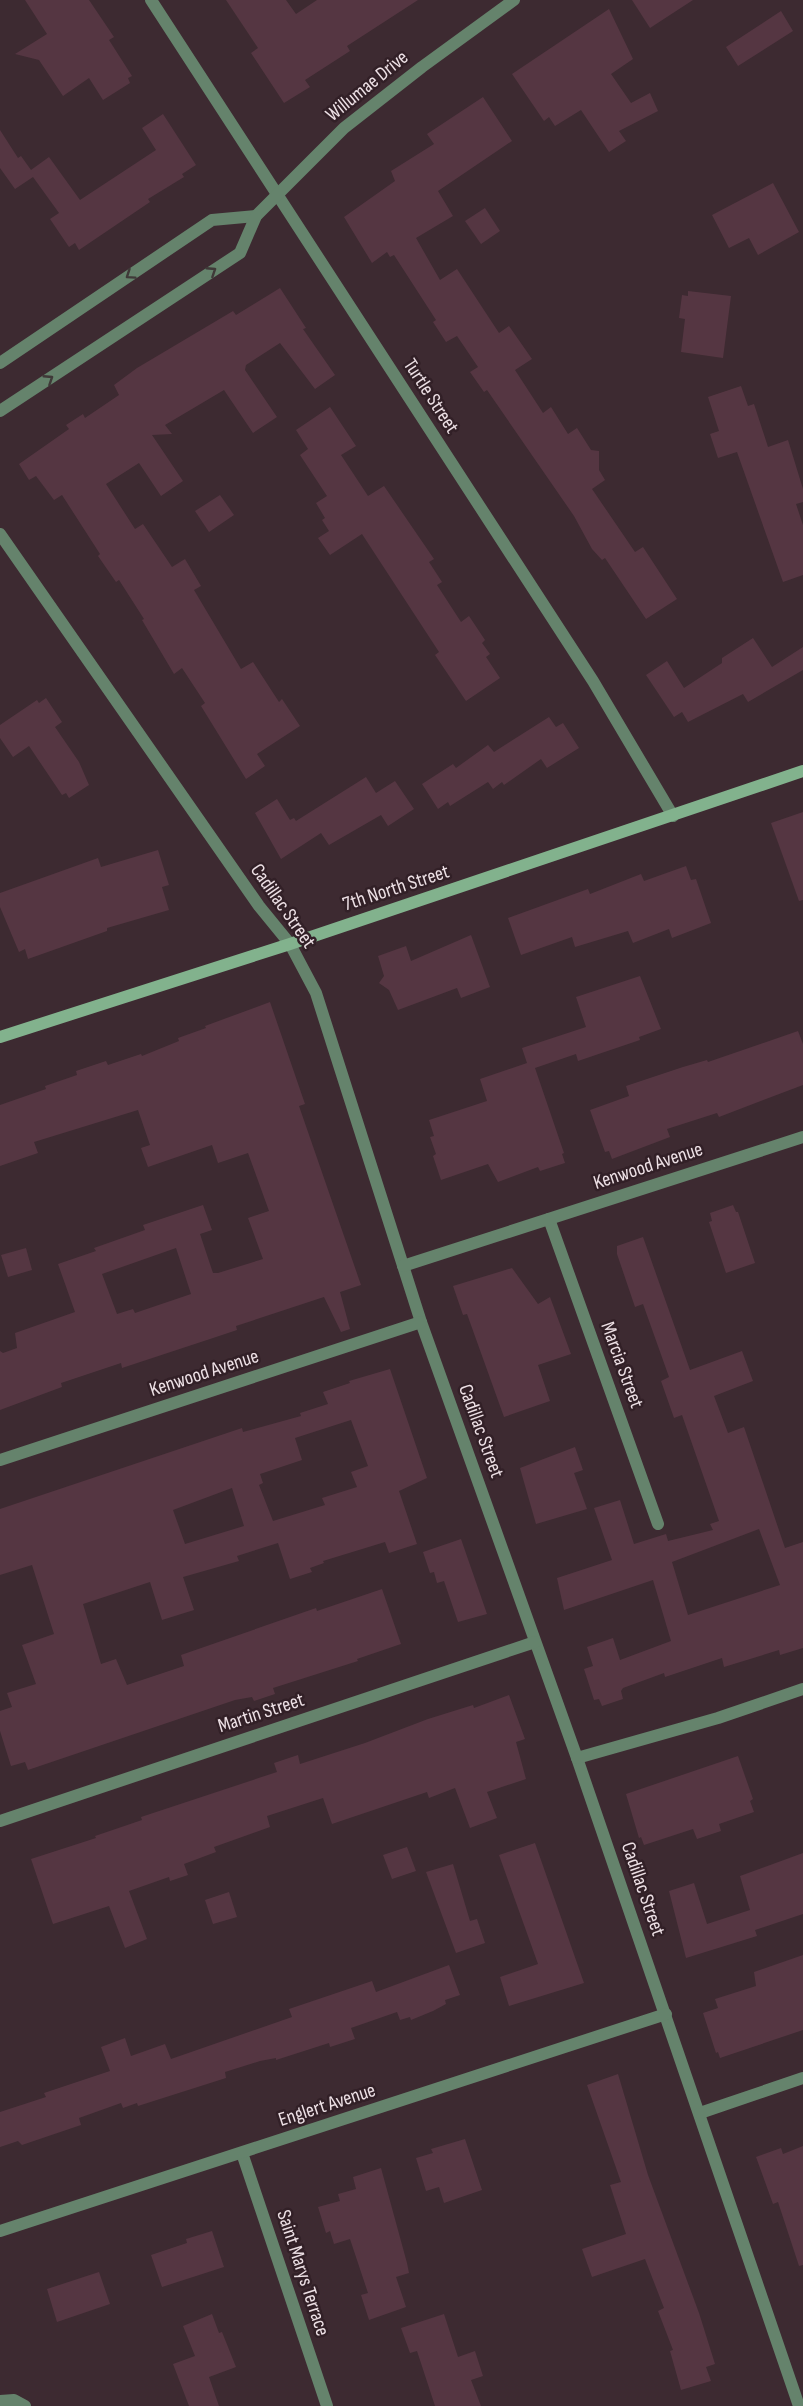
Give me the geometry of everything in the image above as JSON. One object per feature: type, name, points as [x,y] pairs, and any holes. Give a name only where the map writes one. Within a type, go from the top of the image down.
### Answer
[{"type":"street","name":"Turtle Street","points":[[151,0],[593,681],[673,816]]},
{"type":"street","name":"Willumae Drive","points":[[0,411],[240,253],[256,216],[344,128],[422,67],[514,0]]},
{"type":"street","points":[[0,363],[212,220],[256,216]]},
{"type":"street","name":"Cadillac Street","points":[[0,534],[259,906],[290,944],[316,993],[421,1322],[577,1758],[800,2406]]},
{"type":"street","name":"7th North Street","points":[[0,1037],[290,944],[803,771]]},
{"type":"street","name":"Kenwood Avenue","points":[[403,1266],[803,1137]]},
{"type":"street","name":"Marcia Street","points":[[549,1219],[658,1524]]},
{"type":"street","name":"Kenwood Avenue","points":[[0,1460],[421,1322]]},
{"type":"street","name":"Martin Street","points":[[0,1821],[535,1642]]},
{"type":"street","points":[[577,1758],[718,1718],[803,1689]]},
{"type":"street","name":"Englert Avenue","points":[[0,2231],[666,2014]]},
{"type":"street","points":[[700,2113],[803,2079]]},
{"type":"street","name":"Saint Marys Terrace","points":[[242,2152],[327,2406]]},
{"type":"street","points":[[0,2401],[14,2400],[25,2406]]},
{"type":"building","points":[[25,0],[89,0],[114,37],[109,40],[132,76],[128,78],[130,83],[103,100],[89,78],[63,96],[39,60],[15,54],[47,34]]},
{"type":"building","points":[[226,0],[286,0],[296,14],[317,0],[418,0],[347,46],[350,51],[305,80],[310,87],[284,103],[251,53],[258,48]]},
{"type":"building","points":[[632,0],[693,0],[650,28]]},
{"type":"building","points":[[609,9],[633,59],[611,74],[631,103],[650,93],[658,111],[619,131],[626,141],[609,152],[581,110],[555,126],[549,117],[544,121],[512,74]]},
{"type":"building","points":[[781,11],[793,31],[738,66],[726,47]]},
{"type":"building","points":[[483,97],[512,141],[438,191],[453,216],[416,238],[440,280],[457,269],[499,333],[509,326],[532,359],[515,370],[543,413],[551,407],[568,434],[577,428],[591,450],[599,451],[599,470],[605,480],[592,489],[635,552],[643,547],[677,599],[646,619],[605,558],[602,560],[592,549],[574,516],[487,390],[484,392],[470,372],[478,367],[457,336],[446,342],[433,322],[436,320],[394,255],[390,257],[387,252],[372,263],[344,217],[395,181],[391,171],[434,144],[427,134]]},
{"type":"building","points":[[163,114],[196,165],[182,174],[184,177],[148,199],[150,202],[79,250],[75,243],[69,247],[50,219],[59,213],[33,177],[15,189],[0,168],[0,130],[18,158],[21,156],[31,170],[49,157],[80,200],[156,150],[142,128]]},
{"type":"building","points":[[773,183],[799,232],[758,255],[749,238],[729,248],[712,215]]},
{"type":"building","points":[[485,208],[500,231],[481,244],[465,221]]},
{"type":"building","points":[[280,288],[306,328],[303,329],[335,375],[315,389],[280,343],[246,365],[245,370],[277,417],[253,433],[224,390],[165,425],[172,434],[152,435],[183,481],[161,496],[139,463],[106,484],[135,529],[143,524],[172,567],[185,559],[201,586],[194,590],[241,669],[253,662],[279,702],[282,699],[300,726],[257,754],[265,766],[246,779],[201,706],[205,703],[182,668],[174,674],[142,620],[144,619],[119,580],[116,582],[98,556],[100,554],[62,495],[54,500],[36,476],[29,480],[19,464],[69,429],[66,425],[83,414],[85,418],[119,395],[114,385],[137,368],[233,311],[236,315]]},
{"type":"building","points":[[688,291],[731,296],[723,358],[681,352],[685,319],[679,318],[682,295],[688,296]]},
{"type":"building","points":[[741,386],[748,406],[754,404],[768,447],[788,440],[803,489],[803,502],[796,504],[803,525],[803,575],[783,582],[737,452],[718,458],[710,434],[719,431],[708,397]]},
{"type":"building","points":[[330,407],[356,446],[341,455],[368,496],[384,486],[434,559],[429,562],[442,582],[437,585],[461,622],[469,616],[485,640],[482,643],[490,654],[486,657],[500,678],[466,701],[435,655],[439,652],[362,534],[330,555],[318,538],[329,531],[322,520],[325,518],[316,503],[327,496],[300,455],[308,449],[296,430]]},
{"type":"building","points":[[220,495],[234,515],[209,532],[195,511]]},
{"type":"building","points":[[753,638],[772,667],[803,647],[803,670],[748,702],[743,694],[688,722],[682,712],[674,717],[646,675],[667,661],[684,688],[722,663],[722,658]]},
{"type":"building","points":[[46,698],[62,722],[55,727],[79,762],[89,785],[69,798],[66,793],[62,795],[29,746],[13,757],[0,738],[0,725],[37,700],[39,703]]},
{"type":"building","points":[[549,717],[556,727],[563,723],[579,748],[547,768],[541,759],[504,785],[502,782],[493,789],[488,782],[450,806],[448,802],[438,809],[422,784],[453,764],[456,768],[488,745],[494,752]]},
{"type":"building","points":[[366,777],[376,793],[395,781],[414,809],[388,826],[381,815],[329,845],[321,833],[281,859],[255,813],[277,799],[290,820],[294,818],[296,821]]},
{"type":"building","points":[[803,812],[803,900],[799,901],[771,823]]},
{"type":"building","points":[[158,850],[169,885],[162,887],[169,910],[107,928],[107,931],[28,959],[25,949],[19,952],[0,907],[0,893],[98,858],[101,867]]},
{"type":"building","points":[[686,866],[691,880],[696,879],[711,923],[672,938],[669,929],[633,943],[628,931],[575,947],[572,937],[521,955],[508,918],[588,889],[590,894],[641,874],[644,881]]},
{"type":"building","points":[[471,935],[490,987],[461,998],[457,988],[398,1010],[389,990],[379,983],[384,976],[378,956],[406,946],[411,961]]},
{"type":"building","points":[[640,976],[661,1029],[639,1037],[640,1040],[578,1061],[576,1054],[535,1068],[564,1153],[562,1154],[565,1163],[540,1171],[538,1167],[498,1182],[488,1164],[441,1180],[433,1156],[436,1154],[430,1137],[434,1136],[429,1120],[487,1101],[480,1079],[527,1063],[522,1048],[586,1027],[576,997]]},
{"type":"building","points":[[270,1002],[305,1104],[299,1106],[361,1285],[340,1292],[350,1329],[341,1332],[324,1297],[236,1326],[237,1330],[122,1368],[121,1363],[61,1383],[62,1387],[0,1410],[0,1351],[3,1353],[17,1348],[15,1333],[75,1312],[58,1264],[145,1230],[143,1225],[203,1205],[212,1230],[200,1234],[213,1273],[263,1259],[248,1218],[269,1211],[248,1153],[218,1163],[212,1145],[148,1167],[141,1148],[150,1145],[138,1110],[34,1142],[38,1153],[0,1166],[0,1105],[46,1089],[45,1086],[77,1075],[76,1071],[106,1061],[108,1065],[141,1054],[142,1056],[179,1041],[178,1038],[206,1028],[205,1026]],"holes":[[[176,1248],[191,1294],[135,1313],[133,1309],[117,1314],[102,1274]]]},
{"type":"building","points":[[798,1031],[803,1044],[803,1085],[719,1117],[717,1113],[667,1129],[670,1137],[612,1159],[609,1151],[605,1152],[590,1110],[629,1096],[626,1086],[683,1067],[707,1060],[708,1062]]},
{"type":"building","points":[[733,1205],[738,1212],[755,1263],[726,1273],[709,1222],[712,1221],[710,1213]]},
{"type":"building","points":[[643,1237],[690,1370],[742,1351],[753,1381],[714,1396],[728,1433],[744,1427],[785,1548],[803,1542],[803,1648],[780,1655],[779,1650],[724,1667],[722,1658],[665,1677],[664,1673],[623,1688],[621,1691],[623,1699],[602,1706],[599,1699],[594,1700],[584,1669],[593,1666],[587,1647],[613,1638],[620,1660],[671,1641],[653,1580],[564,1610],[557,1578],[612,1560],[594,1508],[620,1500],[634,1544],[666,1534],[668,1541],[713,1530],[710,1524],[719,1521],[682,1415],[674,1418],[661,1381],[669,1377],[643,1304],[635,1307],[617,1254],[617,1246]],"holes":[[[759,1529],[780,1585],[688,1615],[672,1562]]]},
{"type":"building","points":[[26,1248],[32,1270],[8,1277],[1,1255]]},
{"type":"building","points":[[512,1268],[538,1304],[550,1297],[571,1354],[538,1365],[550,1401],[504,1417],[467,1314],[463,1315],[453,1286]]},
{"type":"building","points":[[390,1369],[427,1478],[399,1491],[417,1544],[389,1553],[385,1542],[323,1561],[324,1563],[310,1568],[312,1572],[290,1579],[278,1543],[237,1556],[239,1561],[183,1577],[194,1610],[162,1620],[150,1582],[83,1604],[101,1664],[116,1659],[127,1685],[184,1666],[181,1655],[316,1608],[317,1611],[382,1589],[401,1644],[357,1659],[358,1661],[273,1688],[275,1694],[254,1701],[252,1697],[235,1700],[28,1770],[25,1762],[11,1766],[0,1731],[0,1711],[12,1707],[7,1693],[36,1684],[22,1645],[54,1634],[32,1565],[0,1575],[0,1509],[242,1428],[243,1432],[301,1416],[300,1413],[328,1404],[323,1392],[350,1383],[349,1381]],"holes":[[[351,1420],[368,1466],[351,1472],[357,1487],[322,1498],[325,1505],[273,1521],[259,1485],[263,1483],[260,1474],[302,1460],[295,1438]],[[232,1488],[244,1526],[185,1544],[173,1510]]]},
{"type":"building","points":[[575,1447],[583,1470],[574,1473],[587,1509],[536,1524],[520,1468]]},
{"type":"building","points":[[461,1539],[487,1614],[458,1622],[444,1581],[437,1583],[434,1572],[430,1573],[423,1552]]},
{"type":"building","points":[[509,1695],[525,1739],[516,1742],[526,1779],[487,1792],[497,1818],[470,1828],[455,1788],[429,1798],[427,1792],[332,1824],[323,1798],[267,1816],[270,1827],[214,1847],[216,1852],[184,1864],[188,1875],[170,1881],[169,1877],[129,1891],[147,1939],[125,1948],[109,1906],[53,1924],[31,1859],[96,1838],[95,1836],[142,1820],[141,1817],[277,1772],[274,1763],[298,1755],[300,1764],[428,1719],[473,1705],[474,1708]]},
{"type":"building","points":[[738,1756],[753,1799],[750,1801],[754,1812],[719,1824],[721,1831],[697,1839],[693,1829],[644,1845],[641,1837],[639,1838],[626,1794]]},
{"type":"building","points":[[535,1843],[584,1983],[509,2006],[500,1977],[538,1964],[499,1855]]},
{"type":"building","points":[[407,1847],[416,1871],[392,1879],[383,1855]]},
{"type":"building","points":[[803,1853],[803,1914],[755,1930],[757,1936],[686,1958],[669,1891],[694,1883],[707,1924],[750,1910],[740,1876]]},
{"type":"building","points":[[453,1864],[470,1921],[477,1919],[485,1943],[456,1953],[426,1872]]},
{"type":"building","points":[[229,1892],[237,1917],[213,1924],[205,1900]]},
{"type":"building","points":[[803,1955],[803,2030],[720,2058],[718,2052],[716,2053],[703,2013],[718,2008],[715,1999],[756,1986],[754,1972]]},
{"type":"building","points":[[449,1965],[460,1995],[445,2000],[446,2004],[411,2020],[410,2017],[400,2020],[397,2012],[351,2028],[355,2039],[330,2047],[329,2043],[276,2060],[276,2058],[260,2061],[225,2072],[226,2078],[138,2106],[137,2103],[123,2108],[121,2103],[79,2118],[81,2125],[22,2145],[18,2141],[0,2147],[0,2112],[46,2097],[44,2093],[110,2071],[101,2047],[125,2038],[131,2056],[165,2044],[171,2059],[292,2017],[289,2009],[372,1981],[376,1992]]},
{"type":"building","points":[[618,2074],[648,2175],[699,2313],[715,2364],[706,2367],[711,2381],[681,2390],[670,2351],[673,2350],[658,2311],[664,2308],[645,2259],[592,2277],[582,2249],[626,2234],[610,2185],[621,2182],[587,2085]]},
{"type":"building","points":[[465,2139],[482,2190],[444,2203],[439,2187],[426,2191],[416,2158],[433,2153],[431,2149]]},
{"type":"building","points":[[803,2146],[803,2265],[799,2266],[778,2202],[773,2204],[756,2157],[781,2148],[783,2154]]},
{"type":"building","points":[[381,2168],[409,2273],[396,2277],[406,2307],[369,2320],[361,2295],[368,2293],[350,2239],[334,2244],[330,2231],[326,2233],[318,2207],[340,2201],[338,2194],[356,2189],[353,2177]]},
{"type":"building","points":[[212,2231],[224,2267],[162,2287],[151,2255],[187,2243],[186,2239]]},
{"type":"building","points":[[99,2272],[110,2304],[57,2322],[47,2289]]},
{"type":"building","points":[[212,2314],[236,2367],[209,2377],[219,2406],[189,2406],[173,2364],[195,2356],[183,2326]]},
{"type":"building","points":[[444,2314],[458,2357],[475,2351],[483,2376],[471,2380],[481,2406],[435,2406],[417,2351],[410,2353],[401,2328]]}]
